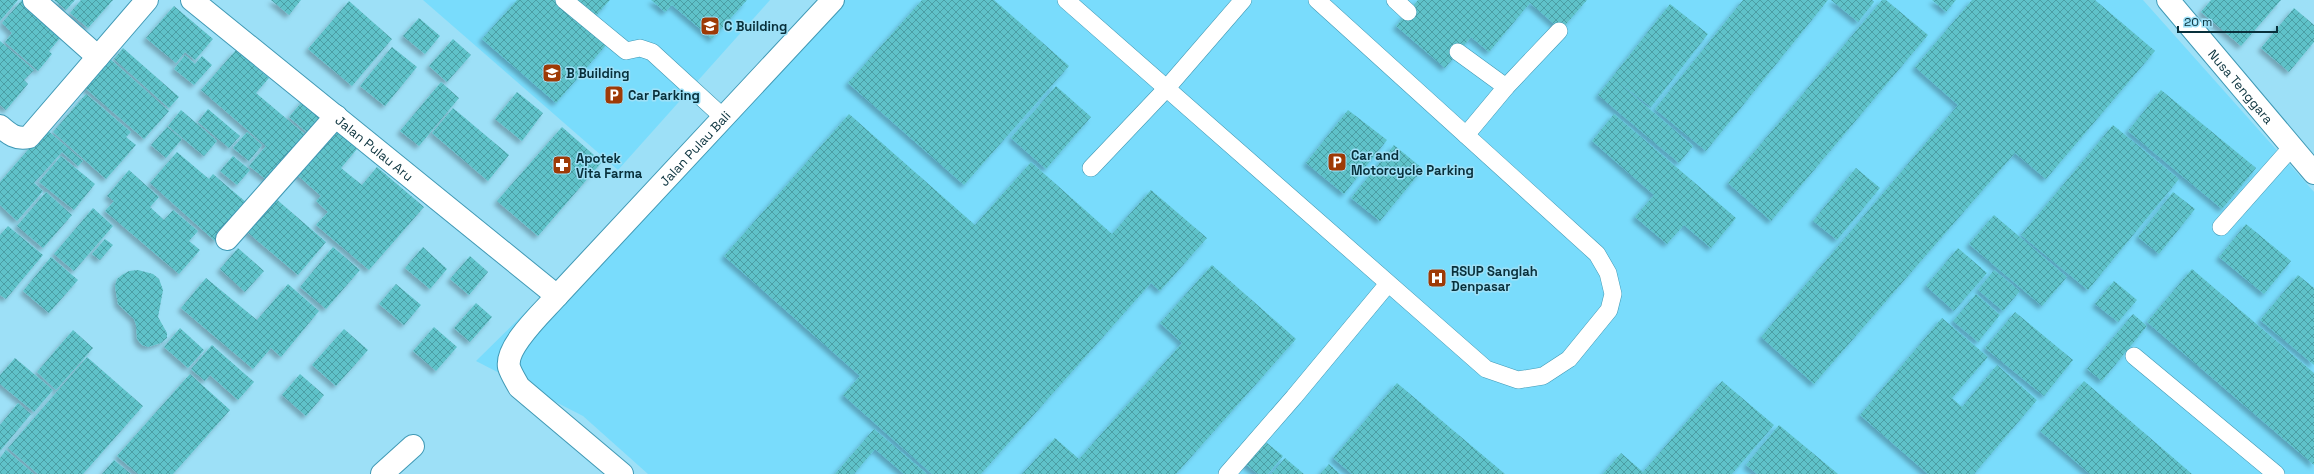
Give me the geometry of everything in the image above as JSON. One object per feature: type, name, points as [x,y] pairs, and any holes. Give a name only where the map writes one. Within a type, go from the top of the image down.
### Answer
[{"type":"street","points":[[34,0],[98,57]]},
{"type":"street","points":[[0,126],[9,134],[20,139],[29,136],[147,0]]},
{"type":"street","name":"Jalan Pulau Aru","points":[[192,0],[557,296]]},
{"type":"street","name":"Jalan Pulau Bali","points":[[622,474],[519,387],[509,367],[510,354],[518,341],[557,296],[833,0]]},
{"type":"street","name":"Nusa Tenggara","points":[[2168,0],[2291,148],[2314,173]]},
{"type":"street","points":[[227,239],[336,116]]},
{"type":"street","points":[[382,474],[414,446]]},
{"type":"lane","points":[[564,0],[626,51],[640,48],[652,52],[724,118]]},
{"type":"lane","points":[[1066,0],[1387,285],[1486,369],[1518,380],[1543,376],[1569,360],[1609,310],[1613,294],[1608,273],[1597,254],[1317,0]]},
{"type":"lane","points":[[1091,168],[1166,89],[1243,0]]},
{"type":"lane","points":[[1395,0],[1408,12]]},
{"type":"lane","points":[[1466,135],[1506,87],[1558,32]]},
{"type":"lane","points":[[1458,52],[1506,87]]},
{"type":"lane","points":[[2221,227],[2291,148]]},
{"type":"lane","points":[[1227,474],[1294,397],[1387,285]]},
{"type":"lane","points":[[2134,356],[2276,474]]},
{"type":"shaded area","points":[[423,0],[770,0],[618,170]]},
{"type":"shaded area","name":"RSUP Sanglah Denpasar","points":[[820,0],[2143,0],[2314,192],[2314,474],[648,474],[583,416],[476,361],[645,194]]},
{"type":"building","points":[[0,0],[18,0],[0,21]]},
{"type":"building","points":[[22,0],[29,0],[66,31],[49,51],[52,54],[38,71],[5,42],[12,33],[2,23]]},
{"type":"building","points":[[54,0],[75,0],[66,10]]},
{"type":"building","points":[[81,0],[113,0],[88,28],[70,13]]},
{"type":"building","points":[[271,0],[301,0],[289,15]]},
{"type":"building","name":"B Building","points":[[517,0],[558,0],[608,43],[556,103],[482,39]]},
{"type":"building","points":[[567,0],[610,0],[591,21]]},
{"type":"building","name":"C Building","points":[[651,0],[747,0],[712,39],[672,5],[665,12]]},
{"type":"building","points":[[922,0],[994,0],[1069,66],[964,185],[848,83]]},
{"type":"building","points":[[1418,0],[1587,0],[1561,30],[1530,3],[1489,52],[1471,37],[1445,68],[1396,26]]},
{"type":"building","points":[[1743,0],[1828,0],[1706,151],[1655,109]]},
{"type":"building","points":[[1831,0],[1872,0],[1874,2],[1858,22]]},
{"type":"building","points":[[1882,0],[1886,0],[1928,35],[1771,221],[1728,183]]},
{"type":"building","points":[[1932,0],[1956,0],[1946,12]]},
{"type":"building","points":[[1972,0],[2095,0],[2155,51],[2046,179],[2015,153],[1814,384],[1761,337],[1958,105],[1915,67]]},
{"type":"building","points":[[2211,0],[2281,0],[2241,46],[2201,12]]},
{"type":"building","points":[[349,1],[392,39],[352,86],[308,49]]},
{"type":"building","points":[[1670,4],[1708,34],[1651,107],[1618,82],[1693,146],[1679,163],[1598,95]]},
{"type":"building","points":[[174,6],[213,39],[195,60],[185,52],[176,63],[146,38]]},
{"type":"building","points":[[2294,8],[2314,25],[2314,42],[2289,72],[2261,48]]},
{"type":"building","points":[[419,18],[440,36],[425,54],[403,36]]},
{"type":"building","points":[[453,39],[471,55],[447,82],[429,66]]},
{"type":"building","points":[[0,41],[34,70],[24,80],[28,84],[6,110],[0,105]]},
{"type":"building","points":[[392,47],[417,67],[385,106],[360,86]]},
{"type":"building","points":[[123,48],[179,97],[169,108],[114,59]]},
{"type":"building","points":[[236,50],[269,78],[256,93],[307,136],[268,181],[249,166],[266,146],[201,90]]},
{"type":"building","points":[[185,55],[195,64],[202,56],[212,65],[194,85],[174,69]]},
{"type":"building","points":[[109,58],[169,111],[144,139],[84,87]]},
{"type":"building","points":[[441,82],[459,98],[419,146],[400,131]]},
{"type":"building","points":[[1056,86],[1091,117],[1046,169],[1011,138]]},
{"type":"building","points":[[2161,90],[2256,168],[2222,209],[2128,131]]},
{"type":"building","points":[[517,92],[543,113],[522,141],[495,119]]},
{"type":"building","points":[[86,94],[131,132],[126,137],[136,145],[106,179],[53,132]]},
{"type":"building","points":[[307,96],[328,113],[310,135],[289,117]]},
{"type":"building","points":[[453,108],[509,155],[488,181],[432,133]]},
{"type":"building","points":[[208,109],[240,136],[229,148],[198,122]]},
{"type":"building","points":[[181,110],[217,141],[204,156],[168,126]]},
{"type":"building","points":[[1348,110],[1387,140],[1344,194],[1306,163]]},
{"type":"building","points":[[849,114],[975,225],[1031,162],[1112,234],[1151,190],[1207,238],[1160,291],[1151,283],[981,474],[932,474],[843,395],[860,376],[724,256]]},
{"type":"building","points":[[1614,114],[1736,218],[1711,248],[1684,225],[1667,244],[1635,217],[1654,195],[1592,141]]},
{"type":"building","points":[[2113,125],[2179,179],[2088,290],[2021,235]]},
{"type":"building","points":[[167,127],[182,139],[166,158],[151,145]]},
{"type":"building","points":[[562,127],[602,162],[538,236],[497,201]]},
{"type":"building","points":[[334,128],[357,149],[341,168],[362,185],[377,167],[424,207],[369,270],[316,225],[328,212],[316,201],[321,196],[295,173]]},
{"type":"building","points":[[46,129],[83,161],[78,166],[62,152],[34,183],[43,191],[17,221],[0,205],[0,182]]},
{"type":"building","points":[[247,132],[262,145],[249,161],[233,148]]},
{"type":"building","points":[[1394,145],[1423,169],[1380,221],[1351,198]]},
{"type":"building","points":[[177,152],[209,179],[213,174],[248,204],[215,241],[150,183]]},
{"type":"building","points":[[61,156],[95,184],[74,210],[39,182]]},
{"type":"building","points":[[233,156],[250,170],[237,185],[220,171]]},
{"type":"building","points":[[1856,168],[1880,188],[1837,240],[1813,221]]},
{"type":"building","points":[[129,170],[159,197],[150,207],[164,220],[173,210],[198,231],[189,241],[200,250],[179,274],[105,211],[114,201],[107,196]]},
{"type":"building","points":[[46,192],[72,215],[43,248],[17,226]]},
{"type":"building","points":[[2173,192],[2195,209],[2159,254],[2138,237]]},
{"type":"building","points":[[275,198],[326,242],[298,275],[246,231]]},
{"type":"building","points":[[93,208],[113,226],[74,271],[54,254]]},
{"type":"building","points":[[1994,215],[2067,277],[2042,306],[1969,244]]},
{"type":"building","points":[[2246,224],[2291,261],[2264,294],[2219,257]]},
{"type":"building","points":[[8,226],[43,255],[6,299],[0,295],[0,235]]},
{"type":"building","points":[[105,239],[113,245],[100,260],[92,254]]},
{"type":"building","points":[[333,247],[360,270],[326,309],[300,287]]},
{"type":"building","points":[[423,247],[447,269],[430,289],[405,268]]},
{"type":"building","points":[[238,248],[264,271],[245,292],[220,269]]},
{"type":"building","points":[[1958,248],[1987,273],[1954,311],[1926,286]]},
{"type":"building","points":[[470,256],[488,272],[469,295],[450,279]]},
{"type":"building","points":[[51,257],[78,280],[49,313],[23,291]]},
{"type":"building","points":[[1212,265],[1296,339],[1176,474],[1022,474],[1055,438],[1079,459],[1182,343],[1160,323]]},
{"type":"building","points":[[2192,269],[2314,373],[2314,465],[2147,322]]},
{"type":"building","points":[[138,270],[153,274],[159,279],[163,290],[158,317],[167,333],[167,338],[161,343],[148,347],[142,345],[137,339],[134,319],[118,304],[115,286],[117,279],[122,275],[129,271]]},
{"type":"building","points":[[1994,270],[2020,291],[2003,311],[1978,290]]},
{"type":"building","points":[[2298,275],[2314,288],[2314,365],[2260,320]]},
{"type":"building","points":[[206,278],[257,320],[288,284],[319,311],[281,357],[271,348],[253,369],[181,308]]},
{"type":"building","points":[[2114,281],[2137,300],[2118,322],[2095,304]]},
{"type":"building","points":[[396,284],[421,305],[404,325],[379,304]]},
{"type":"building","points":[[1976,294],[2000,315],[1978,342],[1953,321]]},
{"type":"building","points":[[476,303],[492,317],[470,342],[454,328]]},
{"type":"building","points":[[2015,312],[2073,360],[2044,396],[1985,348]]},
{"type":"building","points":[[2133,314],[2147,326],[2102,381],[2087,369]]},
{"type":"building","points":[[1942,318],[1988,357],[1952,398],[1962,407],[1997,365],[2037,400],[1974,474],[1928,474],[1860,415]]},
{"type":"building","points":[[434,327],[457,347],[436,371],[413,351]]},
{"type":"building","points":[[180,328],[204,350],[188,368],[164,347]]},
{"type":"building","points":[[344,329],[368,350],[336,386],[312,365]]},
{"type":"building","points":[[73,330],[93,348],[56,390],[37,372]]},
{"type":"building","points":[[212,345],[254,382],[238,400],[210,375],[205,381],[191,369]]},
{"type":"building","points":[[87,357],[143,406],[83,474],[38,474],[8,448]]},
{"type":"building","points":[[15,358],[53,390],[34,412],[0,384],[0,375]]},
{"type":"building","points":[[190,374],[230,410],[173,474],[138,474],[117,456]]},
{"type":"building","points":[[300,374],[324,395],[306,416],[282,395]]},
{"type":"building","points":[[1722,381],[1774,425],[1732,474],[1603,474],[1621,453],[1643,472]]},
{"type":"building","points":[[2084,381],[2192,474],[2090,474],[2040,431]]},
{"type":"building","points":[[1397,383],[1505,474],[1352,474],[1333,458]]},
{"type":"building","points":[[18,403],[31,414],[0,451],[0,425]]},
{"type":"building","points":[[1779,425],[1838,474],[1757,474],[1746,465]]},
{"type":"building","points":[[874,429],[927,474],[904,474],[875,449],[854,474],[835,474]]},
{"type":"building","points":[[1262,439],[1283,456],[1268,474],[1258,474],[1243,462]]},
{"type":"building","points":[[6,450],[34,474],[0,474],[0,458]]},
{"type":"building","points":[[1285,458],[1304,474],[1271,474]]},
{"type":"building","points":[[114,460],[131,474],[102,474]]},
{"type":"building","points":[[1329,464],[1340,474],[1320,474]]},
{"type":"place","name":"C Building","points":[[710,26]]},
{"type":"place","name":"B Building","points":[[552,73]]},
{"type":"place","name":"Car Parking","points":[[614,95]]},
{"type":"place","name":"Car and Motorcycle Parking","points":[[1337,162]]},
{"type":"place","name":"Apotek Vita Farma","points":[[562,165]]},
{"type":"place","name":"RSUP Sanglah Denpasar","points":[[1437,278]]}]
